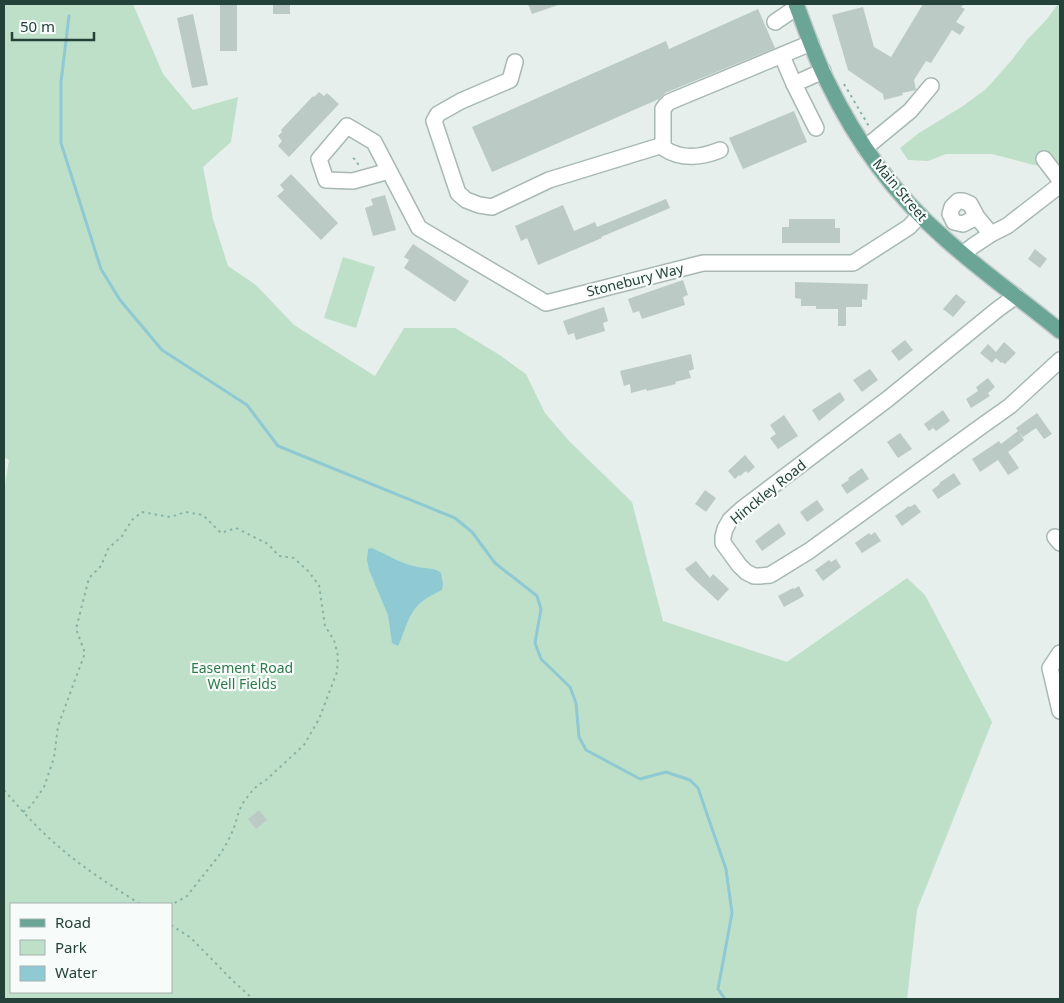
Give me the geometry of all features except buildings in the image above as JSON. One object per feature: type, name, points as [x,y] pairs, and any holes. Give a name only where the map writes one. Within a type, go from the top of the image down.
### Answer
[{"type":"main road","name":"Main Street","points":[[797,6],[822,71],[838,103],[870,143],[902,195],[942,237],[1060,331]]},
{"type":"street","points":[[775,22],[797,6]]},
{"type":"street","points":[[720,150],[711,154],[692,157],[670,153],[665,149],[663,145],[664,109],[666,105],[669,102],[811,43]]},
{"type":"street","points":[[782,56],[816,128]]},
{"type":"street","points":[[515,62],[510,80],[461,101],[438,114],[434,121],[458,193],[466,200],[480,205],[492,206],[549,180],[663,145]]},
{"type":"street","points":[[794,84],[822,71]]},
{"type":"street","points":[[870,143],[910,111],[931,86]]},
{"type":"street","name":"Stonebury Way","points":[[389,171],[353,182],[326,180],[319,158],[347,126],[374,142],[419,228],[546,303],[703,263],[854,263],[910,227],[920,215]]},
{"type":"street","points":[[1044,159],[1060,180]]},
{"type":"street","points":[[963,254],[990,234],[1007,226],[1060,185]]},
{"type":"street","points":[[977,217],[990,234]]},
{"type":"street","name":"Hinckley Road","points":[[1016,296],[998,308],[889,398],[742,509],[730,520],[725,529],[723,543],[746,572],[754,576],[770,575],[816,546],[1010,406],[1060,360]]},
{"type":"street","points":[[1060,653],[1050,668],[1060,711]]},
{"type":"path","points":[[842,81],[870,143]]},
{"type":"path","points":[[353,158],[356,160],[361,171]]},
{"type":"path","points":[[23,812],[31,806],[44,787],[54,758],[58,726],[86,653],[76,629],[89,578],[101,566],[108,550],[122,536],[132,520],[142,512],[170,517],[186,512],[203,515],[221,533],[236,528],[268,544],[278,556],[294,558],[319,585],[325,626],[334,640],[338,656],[337,672],[319,719],[304,745],[252,792],[243,803],[231,834],[221,853],[187,896],[172,905]]},
{"type":"path","points":[[4,790],[52,841],[106,882],[138,903]]},
{"type":"path","points":[[172,926],[191,938],[253,999]]},
{"type":"green space","name":"Easement Road Well Fields","points":[[133,4],[163,74],[193,110],[238,97],[231,142],[203,167],[213,219],[228,266],[256,285],[294,325],[375,376],[404,328],[455,328],[498,354],[526,374],[545,413],[569,441],[632,502],[663,621],[787,662],[907,578],[925,595],[992,722],[917,910],[907,999],[4,999],[4,490],[9,460],[4,457],[4,5]]},
{"type":"green space","points":[[1058,4],[1060,4],[1060,166],[1034,165],[992,154],[946,154],[928,161],[908,160],[900,148],[919,133],[963,106],[986,89]]},
{"type":"green space","points":[[343,257],[375,267],[356,328],[324,318]]},
{"type":"water","points":[[372,548],[406,564],[433,569],[441,573],[442,590],[419,604],[414,610],[398,646],[392,643],[388,615],[369,570],[367,560],[368,549]]},
{"type":"waterway","points":[[69,16],[61,82],[61,143],[101,269],[120,300],[162,350],[247,405],[278,446],[455,518],[472,532],[495,563],[537,596],[541,609],[535,643],[541,659],[570,687],[576,703],[579,737],[586,750],[640,779],[666,772],[690,780],[698,788],[726,869],[732,913],[718,989],[725,999]]}]
